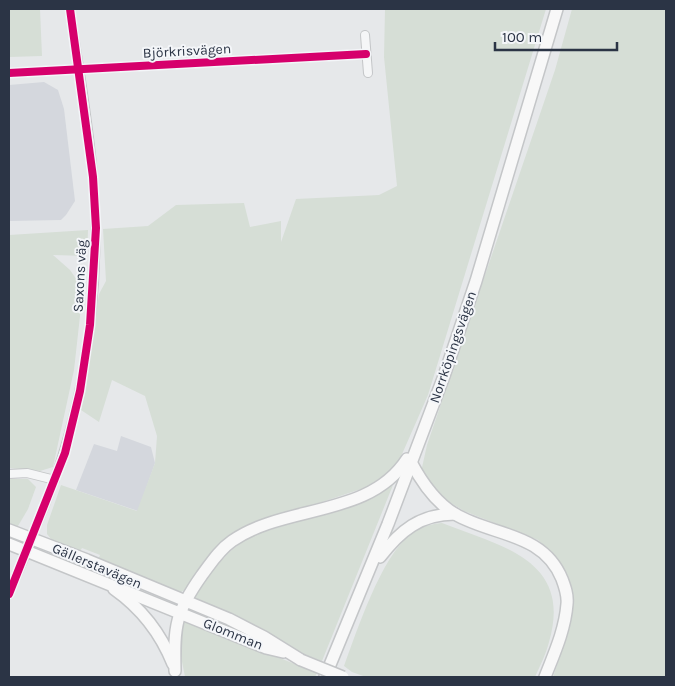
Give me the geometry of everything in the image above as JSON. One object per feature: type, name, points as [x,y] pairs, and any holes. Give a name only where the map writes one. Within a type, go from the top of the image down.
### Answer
[{"type":"main road","name":"Norrköpingsvägen","points":[[325,677],[372,567],[416,445],[444,376],[476,281],[557,9]]},
{"type":"main road","points":[[177,674],[174,631],[183,607],[209,566],[230,542],[253,530],[369,493],[397,474],[416,445]]},
{"type":"main road","points":[[411,462],[425,486],[454,514],[540,548],[559,572],[566,590],[567,604],[559,641],[545,677]]},
{"type":"main road","points":[[372,567],[395,537],[410,525],[427,517],[454,514]]},
{"type":"main road","name":"Gällerstavägen","points":[[9,530],[31,538],[183,607]]},
{"type":"main road","points":[[27,551],[31,538]]},
{"type":"main road","name":"Gällerstavägen","points":[[9,544],[103,581],[183,607]]},
{"type":"main road","points":[[103,581],[121,594],[149,621],[162,639],[177,674]]},
{"type":"main road","name":"Glomman","points":[[183,607],[266,648],[287,653],[343,677]]},
{"type":"street","name":"Saxons väg","points":[[31,538],[65,453],[85,364],[93,280],[96,228],[93,177],[70,9]]},
{"type":"street","points":[[365,34],[368,73]]},
{"type":"street","name":"Björkrisvägen","points":[[9,73],[366,54]]},
{"type":"street","points":[[9,474],[27,473],[55,480]]},
{"type":"street","points":[[9,594],[27,551]]},
{"type":"shaded area","points":[[9,9],[40,9],[42,56],[9,57]]},
{"type":"shaded area","points":[[385,9],[546,9],[428,395],[399,461],[389,472],[367,487],[238,530],[226,538],[210,555],[187,589],[181,592],[169,592],[98,560],[100,555],[82,548],[79,553],[55,544],[47,534],[47,525],[61,485],[137,511],[155,463],[157,436],[145,396],[112,380],[99,422],[81,410],[99,294],[106,281],[103,229],[148,226],[176,205],[244,203],[250,227],[281,221],[281,242],[296,199],[379,195],[397,186],[384,57]]},
{"type":"shaded area","points":[[572,9],[666,9],[666,677],[553,677],[570,627],[568,577],[556,557],[538,540],[464,511],[435,493],[421,472],[427,445],[555,70]]},
{"type":"shaded area","points":[[44,82],[58,90],[64,109],[75,201],[61,220],[9,221],[9,85]]},
{"type":"shaded area","points":[[88,230],[87,256],[53,255],[70,270],[83,289],[74,370],[53,467],[40,471],[9,468],[9,235]]},
{"type":"shaded area","points":[[121,436],[151,447],[155,463],[138,511],[76,490],[94,444],[117,451]]},
{"type":"shaded area","points":[[9,479],[28,479],[36,487],[28,509],[18,526],[9,526]]},
{"type":"shaded area","points":[[393,485],[322,661],[300,653],[193,601],[195,595],[215,568],[229,553],[246,540],[257,534],[363,501]]},
{"type":"shaded area","points":[[442,523],[508,549],[527,560],[541,574],[551,592],[554,614],[548,646],[535,677],[366,677],[352,672],[344,666],[371,596],[389,560],[399,546],[413,532],[425,526]]},
{"type":"shaded area","points":[[184,619],[317,673],[315,677],[185,677],[178,641]]},
{"type":"cycle path","points":[[9,594],[65,453],[80,391],[90,325],[96,228],[93,177],[70,9]]},
{"type":"cycle path","points":[[9,73],[366,54]]}]
